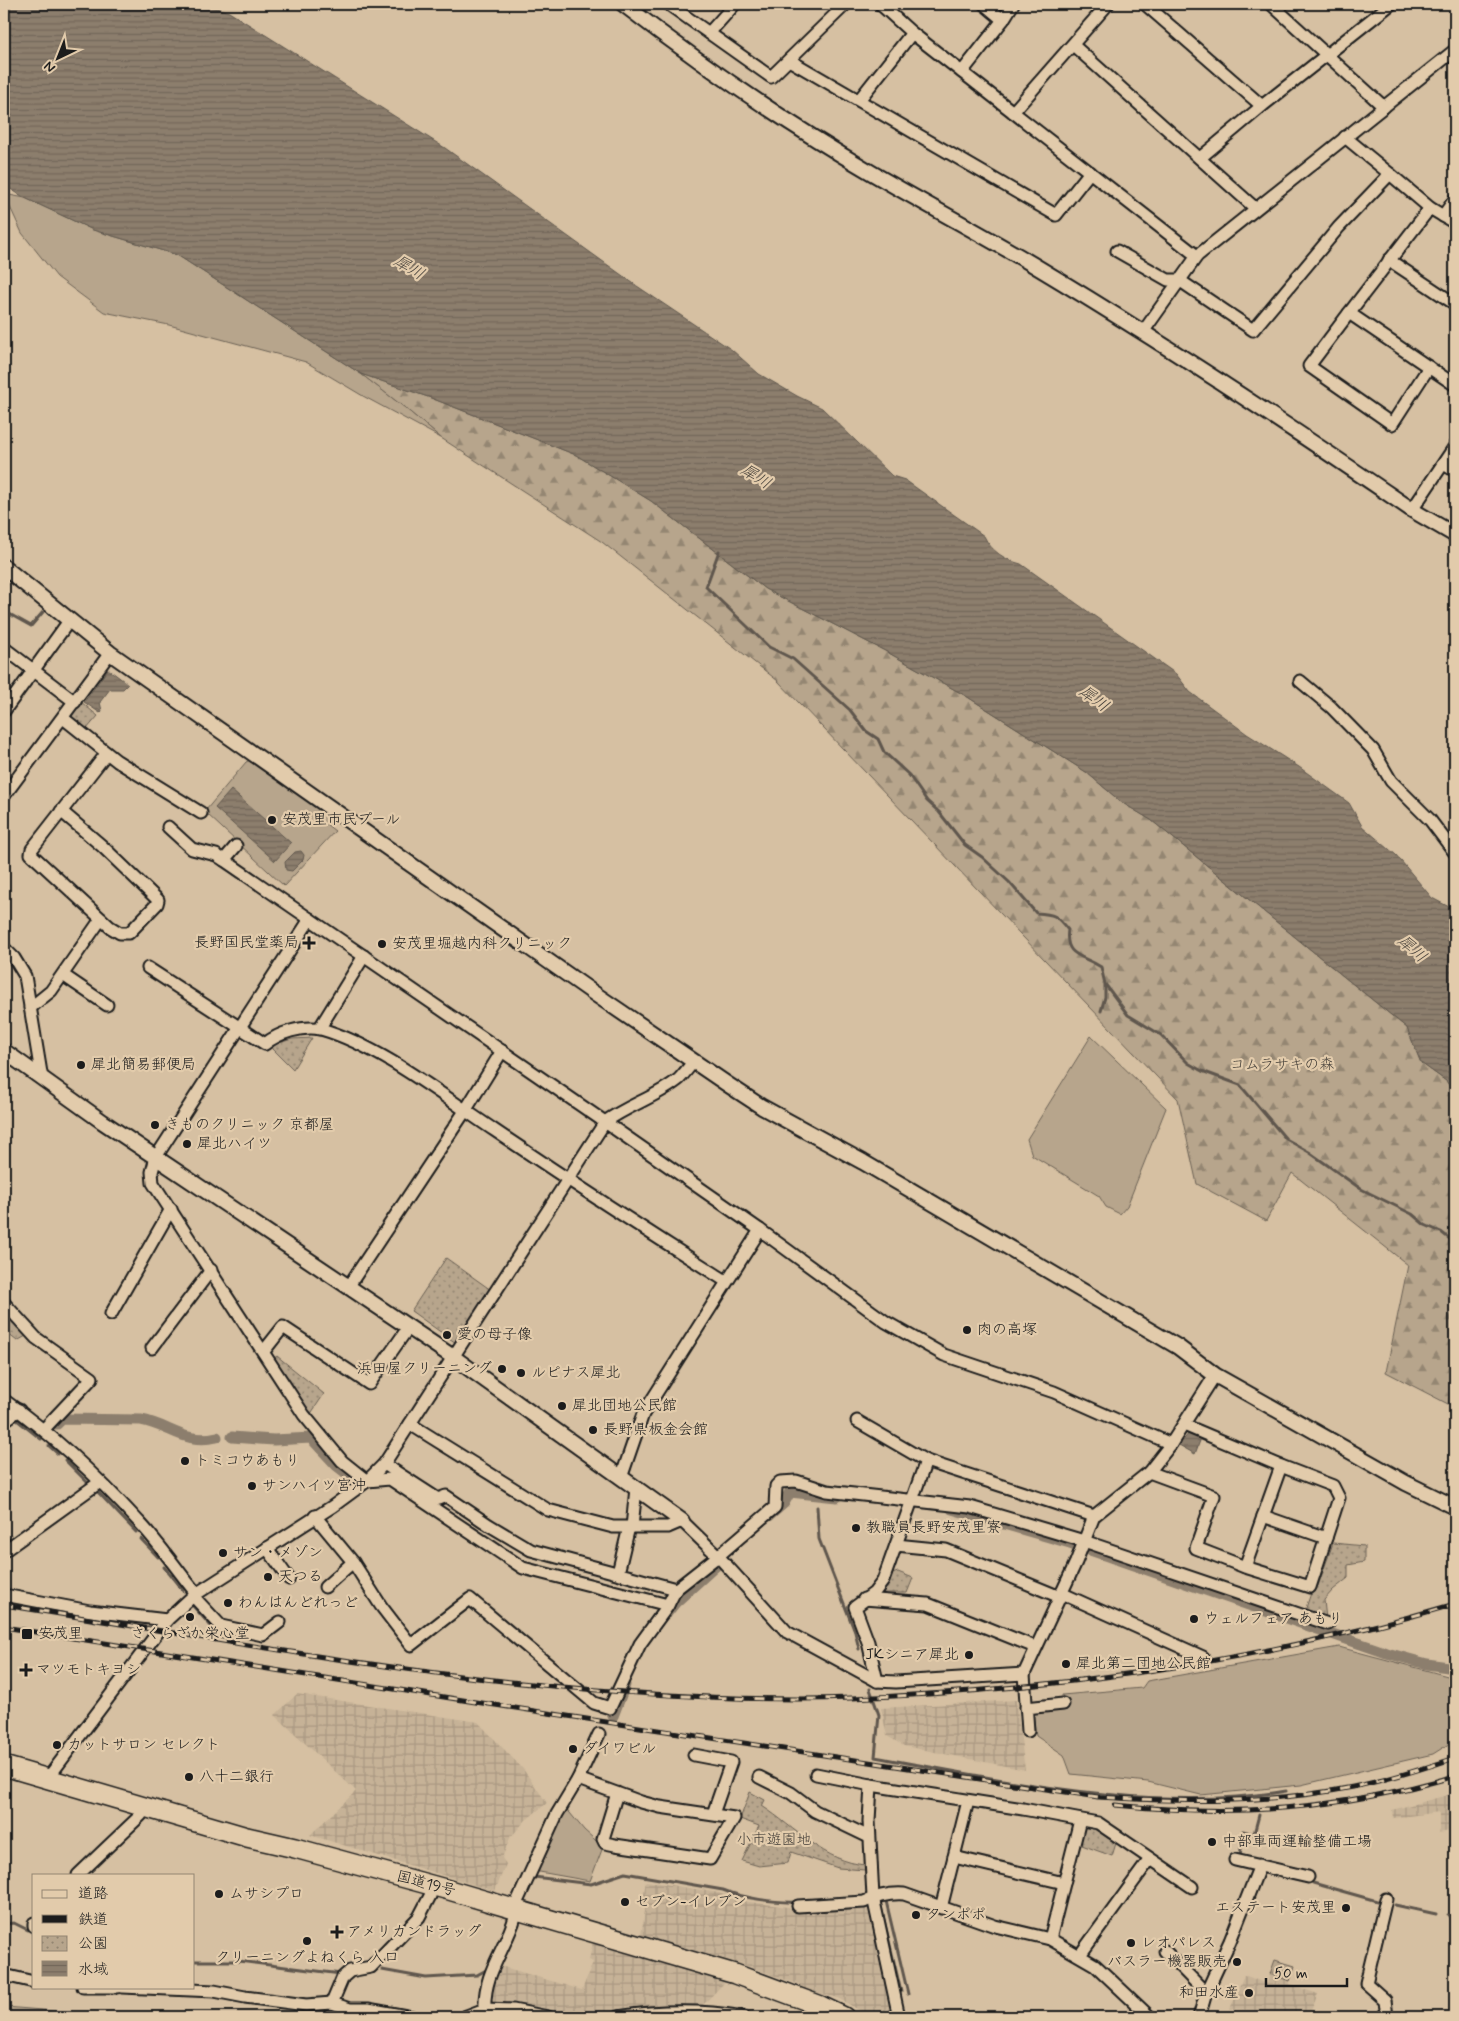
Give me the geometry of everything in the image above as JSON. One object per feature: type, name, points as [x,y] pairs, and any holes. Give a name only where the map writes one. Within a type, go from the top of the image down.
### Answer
[{"type":"highway","name":"国道19号","points":[[4,1766],[258,1840],[295,1848],[516,1909],[735,1974],[821,2006],[844,2017]]},
{"type":"street","points":[[623,4],[660,32],[810,135],[872,173],[1030,263],[1143,332],[1412,510],[1455,536]]},
{"type":"street","points":[[668,4],[771,77],[846,4]]},
{"type":"street","points":[[709,33],[735,4]]},
{"type":"street","points":[[880,4],[912,33],[1197,256]]},
{"type":"street","points":[[984,4],[1004,20]]},
{"type":"street","points":[[962,72],[1004,20],[1013,4]]},
{"type":"street","points":[[1013,112],[1108,4]]},
{"type":"street","points":[[1145,4],[1262,106]]},
{"type":"street","points":[[1271,4],[1384,107]]},
{"type":"street","points":[[1200,158],[1390,4]]},
{"type":"street","points":[[859,100],[912,33]]},
{"type":"street","points":[[1073,44],[1256,208]]},
{"type":"street","points":[[1143,332],[1197,256],[1455,50]]},
{"type":"street","points":[[789,60],[1056,215],[1090,172]]},
{"type":"street","points":[[1345,138],[1430,208],[1455,223]]},
{"type":"street","points":[[1117,251],[1168,280],[1179,280],[1253,330],[1339,226],[1390,174]]},
{"type":"street","points":[[1443,216],[1455,199]]},
{"type":"street","points":[[1428,367],[1392,424],[1309,366],[1430,208]]},
{"type":"street","points":[[1390,260],[1455,304]]},
{"type":"street","points":[[1348,313],[1455,385]]},
{"type":"street","points":[[1412,510],[1455,446]]},
{"type":"street","points":[[1444,464],[1455,471]]},
{"type":"street","points":[[4,567],[110,653],[595,994],[762,1107],[863,1162],[1178,1347],[1215,1375],[1406,1483],[1455,1507]]},
{"type":"street","points":[[4,711],[69,621]]},
{"type":"street","points":[[4,648],[75,702]]},
{"type":"street","points":[[4,796],[110,653]]},
{"type":"street","points":[[1300,681],[1331,707],[1373,750],[1391,780],[1430,820],[1455,853]]},
{"type":"street","points":[[63,718],[106,753],[201,813]]},
{"type":"street","points":[[61,812],[102,846],[158,900],[157,904],[129,933],[120,933],[101,919],[31,854],[32,849],[106,753]]},
{"type":"street","points":[[168,827],[192,849],[216,855],[224,860],[605,1122],[760,1230],[886,1322],[944,1356],[1054,1392],[1171,1444]]},
{"type":"street","points":[[224,860],[236,846]]},
{"type":"street","points":[[30,1008],[51,991],[101,919]]},
{"type":"street","points":[[310,919],[156,1157],[152,1172],[154,1183],[304,1415],[342,1461],[367,1481],[390,1479],[523,1568],[668,1605]]},
{"type":"street","points":[[4,948],[14,958],[25,976],[42,1079]]},
{"type":"street","points":[[320,1029],[364,956]]},
{"type":"street","points":[[148,968],[265,1044],[275,1036],[290,1030],[320,1029],[372,1050],[726,1281]]},
{"type":"street","points":[[63,975],[107,1005]]},
{"type":"street","points":[[4,1051],[156,1157],[453,1357],[620,1478],[682,1520],[788,1632],[877,1681],[896,1682],[1024,1674]]},
{"type":"street","points":[[348,1287],[465,1111],[502,1051]]},
{"type":"street","points":[[48,1778],[168,1620],[195,1595],[333,1506],[367,1481],[384,1464],[605,1122],[616,1114],[659,1092],[679,1078],[694,1061]]},
{"type":"street","points":[[111,1314],[171,1209]]},
{"type":"street","points":[[620,1478],[643,1414],[760,1230]]},
{"type":"street","points":[[152,1348],[211,1270]]},
{"type":"street","points":[[4,1303],[36,1338],[92,1378],[44,1429]]},
{"type":"street","points":[[264,1352],[283,1328],[370,1384],[408,1328]]},
{"type":"street","points":[[1028,1731],[1024,1674],[1076,1562],[1094,1516],[1149,1472],[1184,1426],[1215,1375]]},
{"type":"street","points":[[4,1400],[44,1429],[140,1523],[221,1626],[263,1635],[280,1622]]},
{"type":"street","points":[[4,1421],[19,1410]]},
{"type":"street","points":[[857,1421],[926,1461],[1094,1516]]},
{"type":"street","points":[[410,1424],[548,1510],[613,1527],[668,1527],[682,1520]]},
{"type":"street","points":[[1149,1472],[1214,1496],[1196,1548],[1245,1567],[1310,1587],[1339,1498],[1333,1486],[1184,1426]]},
{"type":"street","points":[[877,1681],[868,1642],[855,1607],[874,1593],[883,1581],[926,1461]]},
{"type":"street","points":[[384,1464],[438,1499],[446,1496],[489,1526],[531,1550],[676,1589]]},
{"type":"street","points":[[1245,1567],[1281,1466]]},
{"type":"street","points":[[4,1551],[100,1482]]},
{"type":"street","points":[[315,1516],[352,1562],[381,1606],[411,1645],[470,1599],[594,1703],[610,1708],[640,1644],[668,1605],[676,1589],[775,1507],[776,1486],[780,1482],[796,1482],[827,1490],[970,1507],[1084,1541],[1328,1624]]},
{"type":"street","points":[[618,1573],[630,1527],[636,1488]]},
{"type":"street","points":[[1263,1516],[1326,1538]]},
{"type":"street","points":[[896,1545],[946,1550],[1060,1595],[1203,1657]]},
{"type":"street","points":[[266,1548],[288,1579]]},
{"type":"street","points":[[325,1587],[352,1562]]},
{"type":"street","points":[[4,1595],[90,1611],[168,1620]]},
{"type":"street","points":[[864,1599],[928,1604],[1035,1647]]},
{"type":"street","points":[[1026,1708],[1064,1704]]},
{"type":"street","points":[[485,2008],[489,1974],[515,1916],[517,1902],[557,1814],[578,1779],[599,1734]]},
{"type":"street","points":[[694,1755],[731,1762],[712,1814]]},
{"type":"street","points":[[816,1774],[1098,1823],[1192,1887]]},
{"type":"street","points":[[759,1777],[791,1794],[815,1811],[869,1836]]},
{"type":"street","points":[[578,1779],[660,1807],[734,1818],[710,1859],[615,1845],[606,1843],[603,1839],[617,1793]]},
{"type":"street","points":[[871,1785],[869,1836],[877,1896],[899,2017]]},
{"type":"street","points":[[941,1908],[968,1801]]},
{"type":"street","points":[[79,1874],[141,1815],[143,1807]]},
{"type":"street","points":[[1050,1939],[1080,1820]]},
{"type":"street","points":[[954,1857],[1064,1883]]},
{"type":"street","points":[[1080,1955],[1150,1859]]},
{"type":"street","points":[[1235,1860],[1308,1877]]},
{"type":"street","points":[[1199,2017],[1206,1993],[1230,1941],[1260,1865]]},
{"type":"street","points":[[332,2003],[342,1977],[350,1971],[371,1968],[419,1917],[433,1886]]},
{"type":"street","points":[[798,1906],[864,1902],[877,1896],[892,1893],[904,1894],[995,1926],[1050,1939],[1095,1965],[1150,2017]]},
{"type":"street","points":[[1386,1899],[1366,1983],[1385,2000],[1387,2017]]},
{"type":"street","points":[[1165,1952],[1206,1993]]},
{"type":"street","points":[[4,1975],[32,1982]]},
{"type":"street","points":[[145,1988],[214,1991],[306,2005],[332,2003],[350,2008],[368,2009],[412,2017]]},
{"type":"street","points":[[464,2017],[485,2008],[514,2010],[548,2017]]},
{"type":"street","points":[[618,2017],[676,2011],[744,2017]]},
{"type":"shaded area","points":[[297,1694],[478,1722],[523,1769],[547,1803],[526,1820],[510,1838],[502,1858],[506,1864],[495,1891],[310,1835],[356,1791],[275,1715]]},
{"type":"shaded area","points":[[1016,1700],[1025,1770],[904,1746],[887,1736],[881,1708]]},
{"type":"shaded area","points":[[1455,1793],[1455,1830],[1439,1833],[1439,1812],[1393,1818],[1392,1810]]},
{"type":"shaded area","points":[[646,1881],[719,1893],[735,1900],[802,1909],[868,1905],[896,2017],[871,2017],[838,1998],[802,1989],[800,1985],[742,1964],[641,1935],[646,1905],[642,1904]]},
{"type":"shaded area","points":[[593,1942],[725,1982],[702,2006],[660,2007],[621,2012],[608,2017],[572,2017],[493,2006],[487,1999],[497,1965],[582,1990],[593,1962],[589,1960]]},
{"type":"shaded area","points":[[1270,1974],[1290,1981],[1289,1984],[1318,1994],[1310,2013],[1230,2009],[1244,1975],[1267,1984]]},
{"type":"green space","points":[[4,194],[25,198],[93,230],[177,255],[361,374],[441,438],[363,396],[306,362],[169,325],[104,312],[57,277],[22,233]]},
{"type":"green space","name":"コムラサキの森","points":[[361,374],[431,398],[576,455],[651,501],[765,589],[887,652],[966,696],[1086,772],[1121,802],[1151,820],[1407,1028],[1421,1063],[1446,1081],[1455,1092],[1455,1369],[1448,1404],[1386,1372],[1408,1265],[1292,1173],[1266,1221],[1197,1184],[1178,1099],[778,681],[602,542],[441,438]]},
{"type":"green space","points":[[81,702],[98,716],[86,730],[72,720],[71,715]]},
{"type":"green space","name":"安茂里市民プール","points":[[252,759],[333,817],[326,824],[335,831],[284,886],[207,814],[206,810],[246,762]]},
{"type":"green space","points":[[1091,1036],[1166,1108],[1127,1206],[1120,1214],[1106,1207],[1099,1196],[1032,1155],[1027,1139]]},
{"type":"green space","points":[[312,1038],[293,1069],[273,1049],[272,1045],[292,1039]]},
{"type":"green space","points":[[446,1258],[491,1290],[456,1343],[411,1311]]},
{"type":"green space","points":[[4,1310],[26,1336],[17,1341],[4,1331]]},
{"type":"green space","points":[[277,1356],[324,1394],[310,1415],[273,1359]]},
{"type":"green space","points":[[1333,1543],[1364,1546],[1364,1562],[1348,1565],[1348,1578],[1324,1600],[1326,1620],[1305,1611],[1311,1593],[1318,1586]]},
{"type":"green space","points":[[898,1572],[913,1578],[907,1593],[883,1593],[882,1586],[892,1574]]},
{"type":"green space","points":[[1339,1647],[1455,1678],[1455,1740],[1433,1754],[1301,1785],[1201,1795],[1148,1782],[1071,1774],[1064,1755],[1036,1736],[1033,1714],[1064,1709],[1062,1695],[1142,1688],[1147,1681]]},
{"type":"green space","name":"小市遊園地","points":[[750,1792],[765,1800],[762,1806],[811,1843],[837,1858],[851,1863],[866,1865],[865,1870],[838,1868],[791,1852],[788,1863],[759,1866],[742,1861],[759,1826],[740,1819]]},
{"type":"green space","points":[[565,1807],[584,1830],[603,1847],[590,1881],[534,1871]]},
{"type":"green space","points":[[1088,1825],[1098,1826],[1117,1840],[1112,1856],[1079,1844],[1081,1832]]},
{"type":"green space","points":[[1275,1960],[1295,1966],[1290,1981],[1270,1974]]},
{"type":"green space","points":[[5,2007],[128,2017],[4,2017]]},
{"type":"water","name":"犀川","points":[[4,4],[203,4],[229,12],[445,148],[637,286],[732,350],[759,374],[822,408],[892,476],[905,480],[984,536],[990,546],[999,554],[1021,564],[1176,674],[1190,692],[1247,734],[1299,767],[1349,803],[1362,826],[1396,855],[1432,898],[1451,908],[1455,915],[1455,1092],[1446,1081],[1421,1063],[1407,1028],[1151,820],[1121,802],[1086,772],[966,696],[887,652],[765,589],[651,501],[576,455],[431,398],[361,374],[177,255],[93,230],[25,198],[4,185]]},
{"type":"water","points":[[108,669],[128,684],[123,689],[110,689],[100,702],[102,711],[100,713],[84,702]]},
{"type":"water","points":[[231,790],[291,843],[275,861],[215,808]]},
{"type":"water","points":[[301,851],[304,855],[303,860],[292,871],[286,870],[285,862],[295,852]]},
{"type":"water","points":[[1190,1432],[1201,1438],[1195,1454],[1179,1445]]},
{"type":"waterway","points":[[719,551],[706,587],[769,647],[793,659],[850,710],[866,731],[878,739],[884,752],[909,775],[927,801],[939,812],[965,845],[982,857],[1009,882],[1036,913],[1055,916],[1061,921],[1068,930],[1069,945],[1072,950],[1101,967],[1105,984],[1128,1015],[1161,1035],[1188,1063],[1202,1071],[1240,1085],[1286,1139],[1309,1152],[1361,1189],[1412,1214],[1425,1225],[1441,1232],[1455,1243]]},
{"type":"waterway","points":[[4,611],[31,626],[43,612]]},
{"type":"waterway","points":[[1101,1011],[1105,997],[1105,985]]},
{"type":"waterway","points":[[57,1424],[62,1419],[141,1420],[187,1436],[206,1439],[217,1437]]},
{"type":"waterway","points":[[17,1420],[41,1439]]},
{"type":"waterway","points":[[232,1437],[274,1440],[311,1438],[337,1466],[355,1480]]},
{"type":"waterway","points":[[49,1446],[58,1454]]},
{"type":"waterway","points":[[65,1460],[89,1484]]},
{"type":"waterway","points":[[96,1490],[136,1532]]},
{"type":"waterway","points":[[769,1516],[784,1503],[790,1492],[837,1497]]},
{"type":"waterway","points":[[817,1507],[819,1539],[855,1632],[859,1649]]},
{"type":"waterway","points":[[952,1509],[1070,1543],[1387,1653],[1427,1664],[1455,1668]]},
{"type":"waterway","points":[[141,1539],[158,1557]]},
{"type":"waterway","points":[[667,1613],[675,1603],[718,1564]]},
{"type":"waterway","points":[[164,1567],[183,1591]]},
{"type":"waterway","points":[[193,1606],[216,1634]]},
{"type":"waterway","points":[[613,1716],[625,1685]]},
{"type":"waterway","points":[[870,1689],[879,1715],[875,1757],[1027,1784],[1132,1796],[1185,1799],[1236,1797],[1286,1791]]},
{"type":"waterway","points":[[1240,1857],[1243,1831],[1254,1834],[1259,1815]]},
{"type":"waterway","points":[[534,1877],[591,1884],[625,1873],[723,1890],[759,1899],[797,1902]]},
{"type":"waterway","points":[[1313,1883],[1377,1901]]},
{"type":"waterway","points":[[879,1898],[901,1992]]},
{"type":"waterway","points":[[886,1901],[908,1994]]},
{"type":"waterway","points":[[1395,1905],[1436,1914]]},
{"type":"waterway","points":[[1448,1916],[1455,1918]]},
{"type":"waterway","points":[[4,1924],[14,1923],[32,1932]]},
{"type":"waterway","points":[[195,1961],[239,1961],[341,1974]]},
{"type":"waterway","points":[[382,1970],[426,1978],[477,1975],[488,1969]]},
{"type":"waterway","points":[[907,2012],[908,2017]]},
{"type":"railway","points":[[4,1605],[327,1658],[456,1676],[645,1694],[811,1699],[928,1694],[1005,1688],[1156,1670],[1307,1642],[1455,1604]]},
{"type":"railway","points":[[4,1627],[469,1701],[1098,1797],[1194,1801],[1257,1799],[1321,1793],[1366,1784],[1455,1758]]},
{"type":"railway","points":[[1115,1805],[1202,1810],[1286,1808],[1370,1797],[1455,1776]]},
{"type":"place","name":"安茂里市民プール","points":[[272,820]]},
{"type":"place","name":"長野国民堂薬局","points":[[309,943]]},
{"type":"place","name":"安茂里堀越内科クリニック","points":[[382,944]]},
{"type":"place","name":"犀北簡易郵便局","points":[[81,1065]]},
{"type":"place","name":"きものクリニック 京都屋","points":[[155,1125]]},
{"type":"place","name":"犀北ハイツ","points":[[187,1144]]},
{"type":"place","name":"肉の高塚","points":[[967,1330]]},
{"type":"place","name":"愛の母子像","points":[[447,1335]]},
{"type":"place","name":"浜田屋クリーニング","points":[[502,1369]]},
{"type":"place","name":"ルピナス犀北","points":[[521,1373]]},
{"type":"place","name":"犀北団地公民館","points":[[562,1406]]},
{"type":"place","name":"長野県板金会館","points":[[593,1430]]},
{"type":"place","name":"トミコウあもり","points":[[185,1461]]},
{"type":"place","name":"サンハイツ宮沖","points":[[252,1486]]},
{"type":"place","name":"教職員長野安茂里寮","points":[[856,1528]]},
{"type":"place","name":"サン・メゾン","points":[[223,1553]]},
{"type":"place","name":"天つる","points":[[268,1577]]},
{"type":"place","name":"わんはんどれっど","points":[[228,1603]]},
{"type":"place","name":"さくらざか栄心堂","points":[[190,1617]]},
{"type":"place","name":"ウェルフェア あもり","points":[[1194,1619]]},
{"type":"place","name":"安茂里","points":[[27,1634]]},
{"type":"place","name":"JKシニア犀北","points":[[969,1655]]},
{"type":"place","name":"犀北第二団地公民館","points":[[1066,1664]]},
{"type":"place","name":"マツモトキヨシ","points":[[26,1670]]},
{"type":"place","name":"カットサロン セレクト","points":[[57,1745]]},
{"type":"place","name":"ダイワビル","points":[[573,1749]]},
{"type":"place","name":"八十二銀行","points":[[189,1777]]},
{"type":"place","name":"中部車両運輸整備工場","points":[[1212,1842]]},
{"type":"place","name":"ムサシプロ","points":[[219,1894]]},
{"type":"place","name":"セブン-イレブン","points":[[625,1902]]},
{"type":"place","name":"エステート安茂里","points":[[1346,1908]]},
{"type":"place","name":"タンポポ","points":[[916,1915]]},
{"type":"place","name":"アメリカンドラッグ","points":[[337,1932]]},
{"type":"place","name":"クリーニングよねくら 入口","points":[[307,1941]]},
{"type":"place","name":"レオパレス","points":[[1131,1943]]},
{"type":"place","name":"バスラー機器販売","points":[[1237,1962]]},
{"type":"place","name":"和田水産","points":[[1249,1993]]}]
